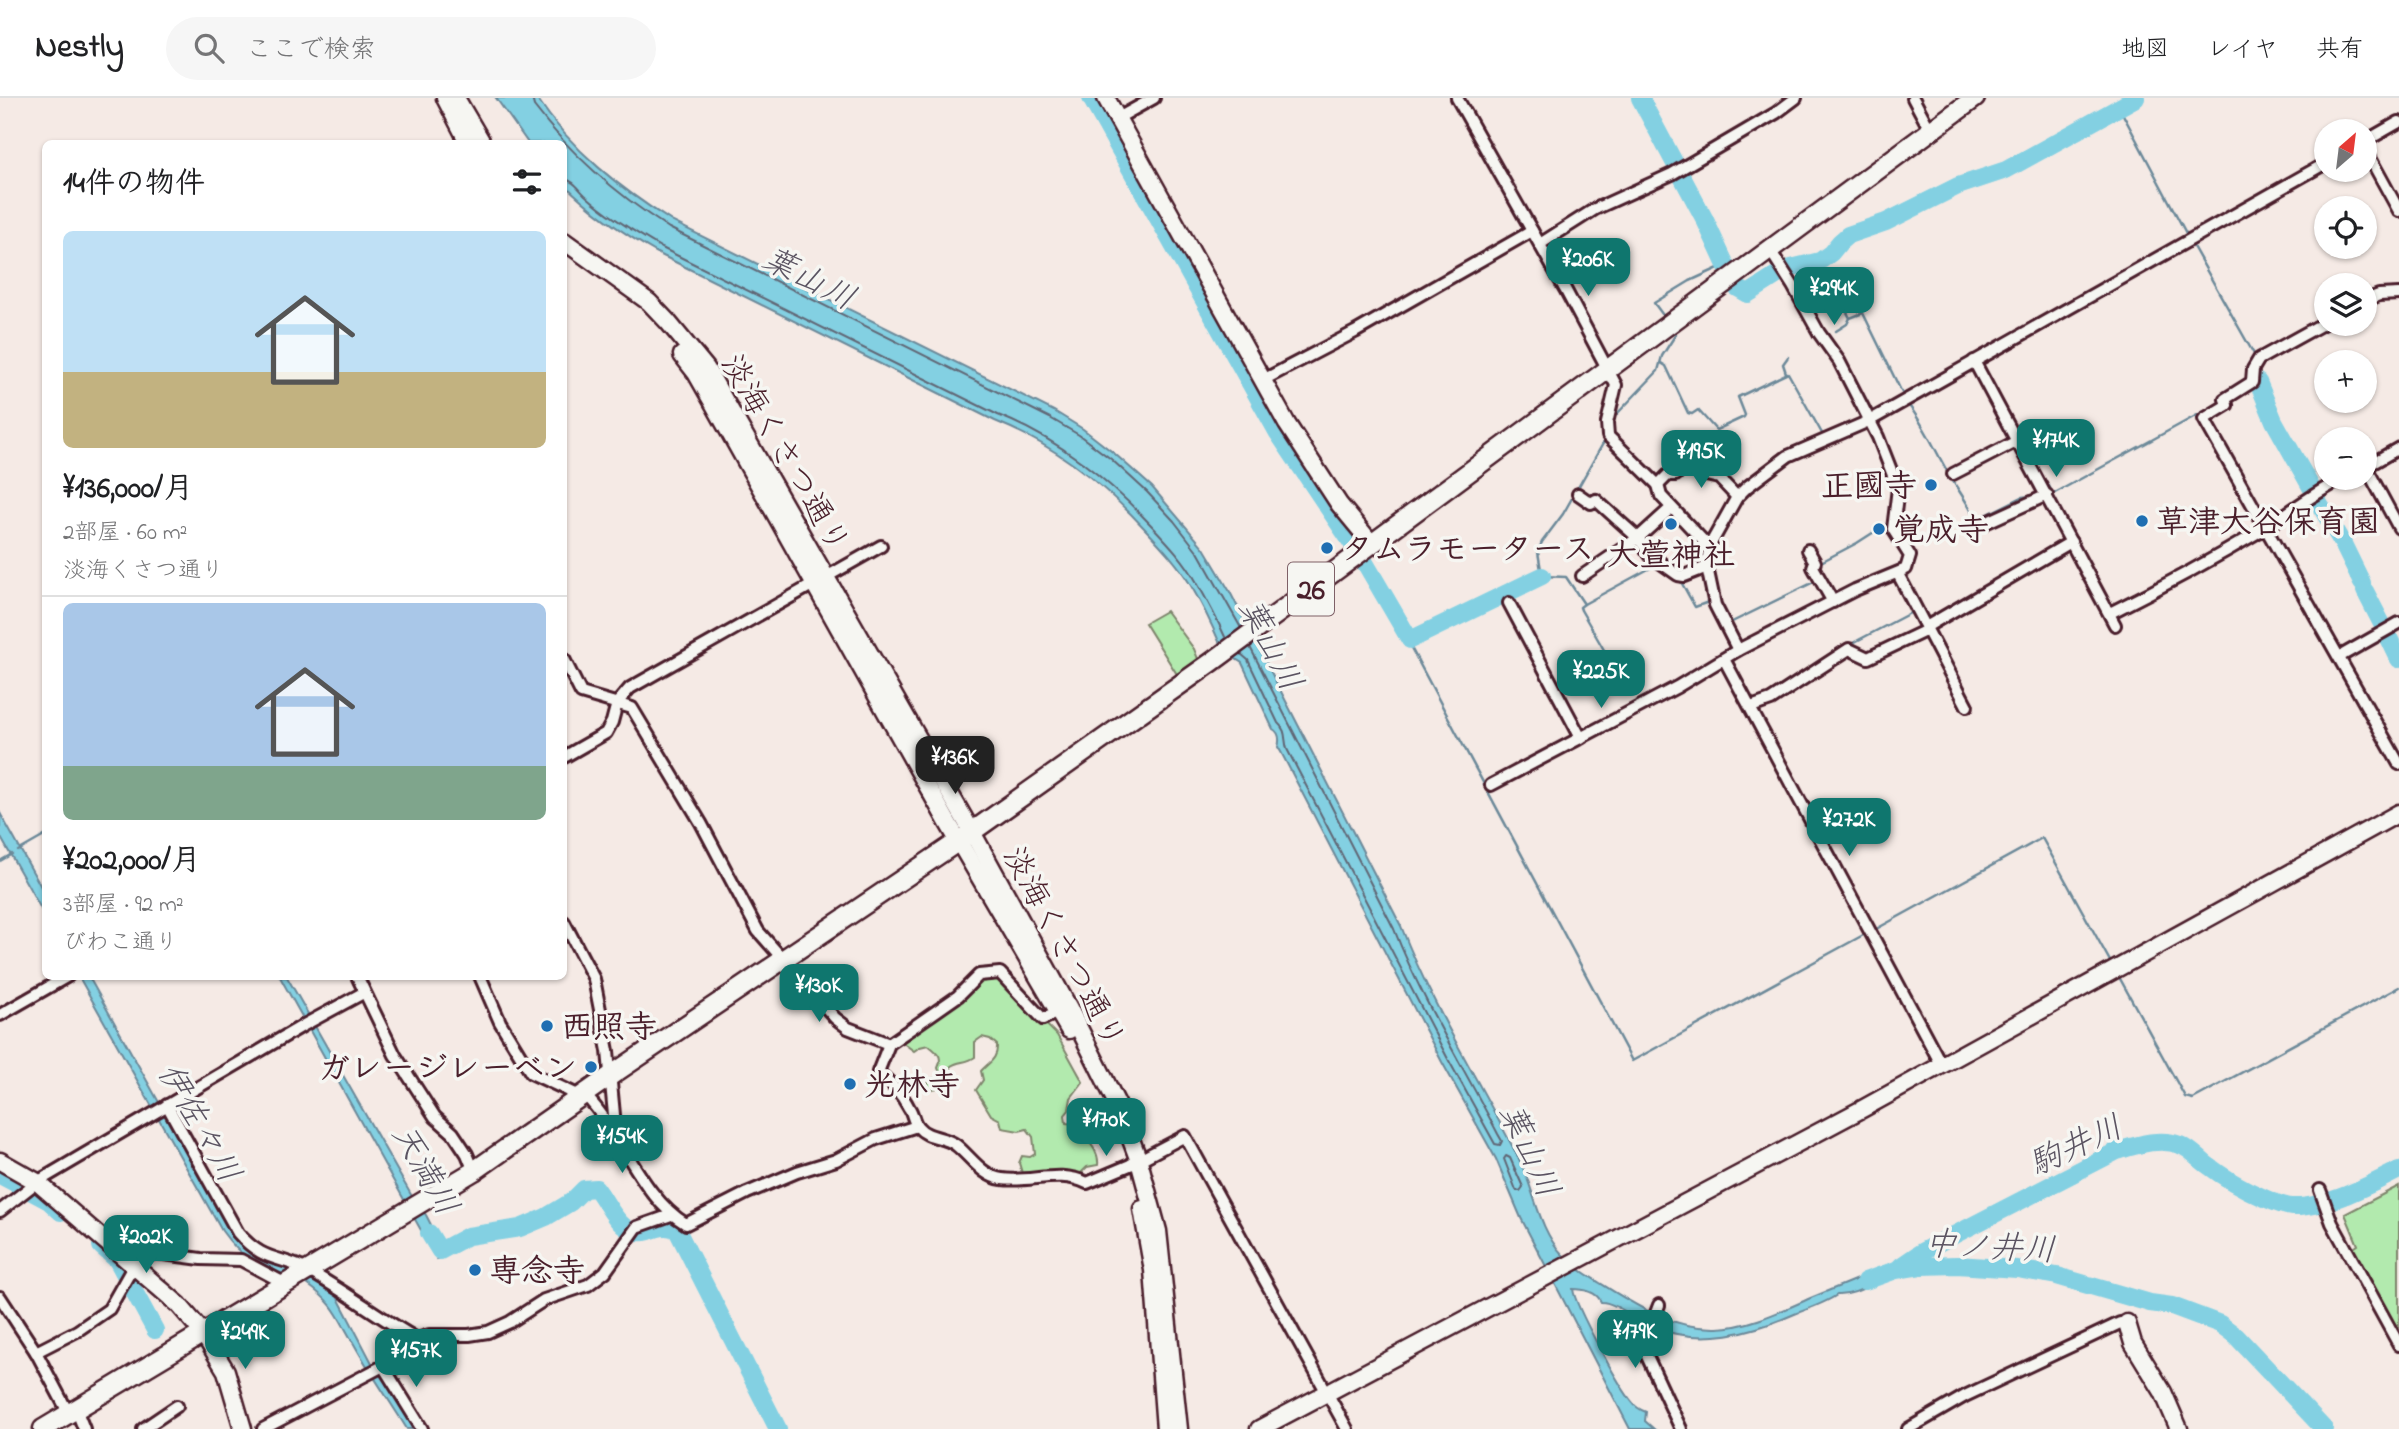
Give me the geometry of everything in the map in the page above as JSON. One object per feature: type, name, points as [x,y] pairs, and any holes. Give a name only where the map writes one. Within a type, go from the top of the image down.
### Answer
[{"type":"main road","name":"26","points":[[43,1429],[474,1171],[965,837],[1267,622],[1975,98]]},
{"type":"street","points":[[445,98],[467,140]]},
{"type":"street","points":[[456,98],[481,140]]},
{"type":"street","points":[[1106,98],[1287,424],[1339,504],[1364,550]]},
{"type":"street","points":[[1118,118],[1154,98]]},
{"type":"street","points":[[1457,98],[1616,385],[1607,424],[1608,436],[1658,485],[1661,496],[1709,547]]},
{"type":"street","points":[[1540,244],[1595,209],[1672,174],[1776,113],[1796,98]]},
{"type":"street","points":[[1913,98],[1930,130]]},
{"type":"street","points":[[2377,136],[2399,122]]},
{"type":"street","points":[[2377,169],[2399,211]]},
{"type":"street","points":[[1738,650],[1715,605],[1707,566],[1709,547],[1737,497],[1788,456],[1869,421],[2314,170]]},
{"type":"street","points":[[1263,380],[1410,301],[1532,231]]},
{"type":"street","name":"淡海くさつ通り","points":[[567,243],[649,302],[706,368],[821,580]]},
{"type":"street","points":[[1491,785],[1725,662],[1738,650],[1833,601],[1906,569],[1910,560],[1892,524],[1898,488],[1878,437],[1839,361],[1819,333],[1770,250]]},
{"type":"street","name":"淡海くさつ通り","points":[[567,256],[647,314],[696,373],[900,710],[965,837],[1120,1110],[1158,1231],[1179,1429]]},
{"type":"street","points":[[2377,296],[2399,294]]},
{"type":"street","points":[[2314,329],[2259,359],[2253,369],[2252,382],[2225,399],[2227,405],[2204,419],[2399,764]]},
{"type":"street","points":[[1974,361],[2115,625]]},
{"type":"street","points":[[1953,474],[2017,441]]},
{"type":"street","points":[[2377,460],[2399,448]]},
{"type":"street","points":[[1658,485],[1668,475],[1676,475],[1691,457],[1706,475],[1720,478],[1737,497]]},
{"type":"street","points":[[2377,489],[2399,528]]},
{"type":"street","points":[[2110,613],[2196,570],[2321,490]]},
{"type":"street","points":[[1578,494],[1591,503],[1595,500],[1638,538],[1651,556],[1678,575],[1684,576],[1707,566]]},
{"type":"street","points":[[1983,524],[2047,495]]},
{"type":"street","points":[[1582,576],[1638,538],[1671,508]]},
{"type":"street","points":[[1751,707],[1771,700],[1849,649],[1868,658],[1926,628],[2071,541]]},
{"type":"street","points":[[567,755],[606,733],[617,703],[629,688],[881,546]]},
{"type":"street","points":[[1808,550],[1815,562],[1813,566],[1833,601]]},
{"type":"street","points":[[1898,574],[1968,706]]},
{"type":"street","points":[[1508,603],[1581,738]]},
{"type":"street","points":[[2339,657],[2399,623]]},
{"type":"street","points":[[1725,662],[1941,1064]]},
{"type":"street","points":[[567,665],[581,693],[632,708],[701,823],[758,931],[835,1018],[848,1028],[888,1044]]},
{"type":"street","points":[[1259,1429],[1864,1108],[2399,813]]},
{"type":"street","points":[[567,928],[594,979],[611,1076],[616,1136]]},
{"type":"street","points":[[1064,1010],[1043,1019],[1000,973],[979,975],[958,996],[888,1044],[878,1072],[901,1092],[916,1126],[931,1137],[943,1138],[955,1144],[987,1173],[1000,1180],[1060,1176],[1075,1177],[1087,1183],[1135,1163],[1185,1136],[1347,1429]]},
{"type":"street","points":[[0,1015],[61,980]]},
{"type":"street","points":[[358,980],[395,1055],[435,1117],[453,1133],[474,1171]]},
{"type":"street","points":[[482,980],[500,1023],[531,1073],[583,1096],[600,1112],[650,1189],[670,1215],[686,1224],[747,1193],[797,1172],[836,1160],[876,1139],[916,1126]]},
{"type":"street","points":[[0,1211],[37,1182],[363,993]]},
{"type":"street","points":[[167,1106],[238,1233],[261,1262],[286,1284]]},
{"type":"street","points":[[0,1161],[37,1182],[179,1305],[203,1333],[226,1371],[243,1429]]},
{"type":"street","name":"淡海くさつ通り","points":[[1135,1163],[1153,1270],[1165,1429]]},
{"type":"street","points":[[2321,1191],[2332,1223],[2399,1345]]},
{"type":"street","points":[[263,1429],[382,1367],[414,1344],[416,1339],[429,1335],[488,1332],[510,1322],[544,1300],[597,1280],[632,1232],[670,1215]]},
{"type":"street","points":[[36,1352],[77,1331],[108,1309],[139,1258],[156,1253],[201,1259],[261,1262],[308,1271],[416,1339]]},
{"type":"street","points":[[0,1297],[84,1429]]},
{"type":"street","points":[[1659,1305],[1648,1334],[1646,1354],[1681,1429]]},
{"type":"street","points":[[1908,1429],[1965,1396],[2120,1323],[2127,1323],[2133,1343],[2163,1392],[2179,1429]]},
{"type":"street","points":[[382,1367],[422,1429]]},
{"type":"street","points":[[143,1429],[177,1406]]},
{"type":"green space","points":[[1166,611],[1194,649],[1198,659],[1178,676],[1145,623]]},
{"type":"green space","points":[[999,978],[1057,1035],[1083,1082],[1071,1098],[1069,1110],[1065,1115],[1066,1123],[1076,1124],[1094,1148],[1098,1165],[1087,1167],[1080,1174],[1052,1171],[1022,1173],[1019,1163],[1022,1156],[1030,1157],[1035,1154],[1033,1137],[1027,1129],[1019,1131],[1002,1128],[1000,1120],[991,1115],[976,1090],[983,1080],[981,1071],[996,1054],[997,1045],[990,1039],[982,1037],[975,1042],[975,1057],[951,1066],[951,1078],[937,1088],[926,1090],[930,1078],[937,1078],[940,1073],[939,1055],[928,1045],[914,1051],[903,1043],[902,1038],[979,982]]},
{"type":"green space","points":[[2399,1186],[2399,1340],[2352,1249],[2358,1245],[2345,1214]]},
{"type":"water","points":[[496,98],[537,98],[565,135],[598,167],[673,222],[1054,411],[1083,429],[1152,487],[1204,548],[1229,590],[1401,926],[1442,1017],[1521,1163],[1548,1233],[1571,1263],[1641,1308],[1685,1325],[1717,1328],[1742,1325],[1766,1317],[1901,1261],[1863,1289],[1837,1295],[1763,1326],[1727,1335],[1691,1336],[1655,1328],[1614,1305],[1601,1302],[1590,1292],[1573,1289],[1589,1329],[1609,1365],[1634,1405],[1646,1412],[1645,1421],[1654,1429],[1630,1429],[1521,1218],[1496,1159],[1442,1062],[1278,747],[1278,735],[1242,663],[1221,646],[1194,592],[1170,556],[1113,497],[1058,454],[1017,431],[659,254],[597,213],[567,187],[567,140],[526,140]]},
{"type":"water","points":[[0,813],[42,889],[42,911],[0,836]]},
{"type":"water","points":[[81,980],[91,980],[227,1224],[254,1252],[290,1268],[288,1276],[250,1260],[222,1231]]},
{"type":"water","points":[[282,980],[289,980],[414,1200],[426,1215],[446,1254],[437,1259]]},
{"type":"water","points":[[310,1276],[337,1296],[372,1363],[377,1365],[418,1429],[407,1429],[335,1311],[307,1284]]},
{"type":"waterway","points":[[1091,98],[1278,433],[1364,561],[1410,640],[1542,576]]},
{"type":"waterway","points":[[1640,98],[1705,220],[1736,287],[1748,294],[1787,269],[1820,261],[1848,235],[1886,222],[1958,186],[2006,170],[2136,98]]},
{"type":"waterway","points":[[2119,107],[2188,237]]},
{"type":"waterway","points":[[2191,243],[2255,356]]},
{"type":"waterway","points":[[1820,261],[1850,318],[1863,313],[1904,397]]},
{"type":"waterway","points":[[1665,318],[1654,303],[1690,281],[1725,265]]},
{"type":"waterway","points":[[1836,331],[1847,324],[1850,318]]},
{"type":"waterway","points":[[1612,429],[1615,416],[1658,371],[1662,356],[1676,334],[1673,329]]},
{"type":"waterway","points":[[1786,373],[1783,364],[1788,357]]},
{"type":"waterway","points":[[1661,363],[1666,366],[1688,413],[1692,414],[1698,410],[1716,430],[1744,417],[1738,397],[1788,373],[1824,437]]},
{"type":"waterway","points":[[2254,384],[2258,382],[2260,365]]},
{"type":"waterway","points":[[2258,382],[2274,421],[2311,487]]},
{"type":"waterway","points":[[2046,488],[2049,486],[2053,494],[2221,402]]},
{"type":"waterway","points":[[1907,403],[1976,520],[2040,491]]},
{"type":"waterway","points":[[1605,440],[1538,552],[1542,576],[1566,577],[1584,604],[1580,607],[1581,610],[1611,662]]},
{"type":"waterway","points":[[2317,500],[2362,583]]},
{"type":"waterway","points":[[1819,563],[1885,525],[1889,527]]},
{"type":"waterway","points":[[1584,604],[1654,566],[1659,568]]},
{"type":"waterway","points":[[1680,580],[1695,607],[1711,601]]},
{"type":"waterway","points":[[1730,623],[1818,580]]},
{"type":"waterway","points":[[2365,591],[2382,624]]},
{"type":"waterway","points":[[1849,645],[1912,612],[1906,600]]},
{"type":"waterway","points":[[2388,636],[2399,659]]},
{"type":"waterway","points":[[1410,640],[1409,644],[1632,1061],[1867,933]]},
{"type":"waterway","points":[[1766,697],[1834,653]]},
{"type":"waterway","points":[[1737,673],[1752,699],[1757,701]]},
{"type":"waterway","points":[[18,851],[42,837]]},
{"type":"waterway","points":[[1878,928],[2042,838],[2111,963]]},
{"type":"waterway","points":[[0,861],[12,854]]},
{"type":"waterway","points":[[2118,975],[2185,1097],[2193,1099],[2399,987]]},
{"type":"waterway","name":"駒井川","points":[[1901,1266],[1923,1251],[2117,1151],[2148,1143],[2165,1142],[2184,1147],[2212,1169],[2254,1194],[2292,1207],[2333,1200],[2399,1170]]},
{"type":"waterway","points":[[0,1175],[49,1201],[61,1212]]},
{"type":"waterway","name":"天満川","points":[[429,1233],[440,1251],[468,1236],[520,1228],[571,1202],[584,1189],[596,1188],[623,1226],[639,1232],[666,1227],[677,1230],[778,1429]]},
{"type":"waterway","points":[[101,1246],[117,1260],[155,1330]]},
{"type":"waterway","name":"中ノ井川","points":[[1865,1281],[1896,1270],[1921,1266],[1957,1265],[2017,1269],[2057,1276],[2150,1303],[2172,1306],[2220,1324],[2236,1336],[2324,1429]]},
{"type":"place","name":"正國寺","points":[[1931,485]]},
{"type":"place","name":"草津大谷保育園","points":[[2142,521]]},
{"type":"place","name":"大萱神社","points":[[1671,524]]},
{"type":"place","name":"覚成寺","points":[[1879,529]]},
{"type":"place","name":"タムラモータース","points":[[1327,548]]},
{"type":"place","name":"西照寺","points":[[547,1026]]},
{"type":"place","name":"ガレージレーベン","points":[[591,1067]]},
{"type":"place","name":"光林寺","points":[[850,1084]]},
{"type":"place","name":"専念寺","points":[[475,1270]]},
{"type":"water label","name":"葉山川","points":[[810,277]]},
{"type":"water label","name":"葉山川","points":[[1272,644]]},
{"type":"water label","name":"伊佐々川","points":[[201,1122]]},
{"type":"water label","name":"葉山川","points":[[1531,1150]]}]
